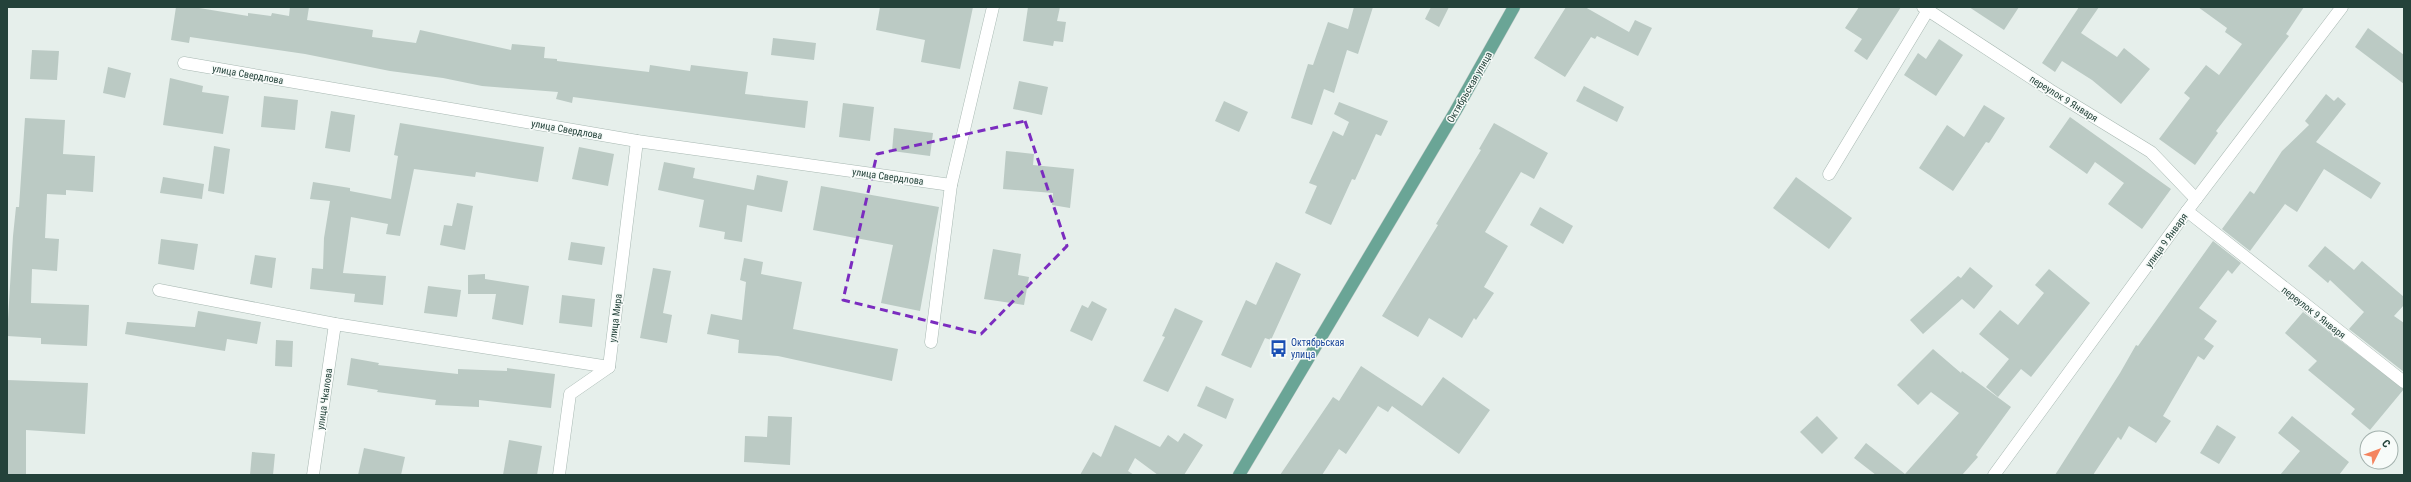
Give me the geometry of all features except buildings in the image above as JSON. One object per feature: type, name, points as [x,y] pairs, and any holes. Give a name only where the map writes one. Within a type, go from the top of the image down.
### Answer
[{"type":"main road","name":"Октябрьская улица","points":[[1239,475],[1455,112],[1514,7]]},
{"type":"street","points":[[931,342],[951,185],[993,7]]},
{"type":"street","name":"улица 9 Января","points":[[1994,475],[2187,211],[2342,7]]},
{"type":"street","points":[[1829,174],[1925,8]]},
{"type":"street","name":"переулок 9 Января","points":[[1925,8],[2050,90],[2151,152],[2196,200]]},
{"type":"street","name":"улица Свердлова","points":[[184,63],[637,141],[951,185]]},
{"type":"street","name":"улица Мира","points":[[609,367],[637,141]]},
{"type":"street","name":"переулок 9 Января","points":[[2187,211],[2404,382]]},
{"type":"street","points":[[159,290],[335,324],[609,367]]},
{"type":"street","name":"улица Чкалова","points":[[313,475],[335,324]]},
{"type":"street","points":[[558,475],[570,394],[609,367]]},
{"type":"highlighted area","points":[[1025,121],[1067,246],[981,334],[843,300],[877,154]]},
{"type":"place","name":"Октябрьская улица","points":[[1278,348]]}]
